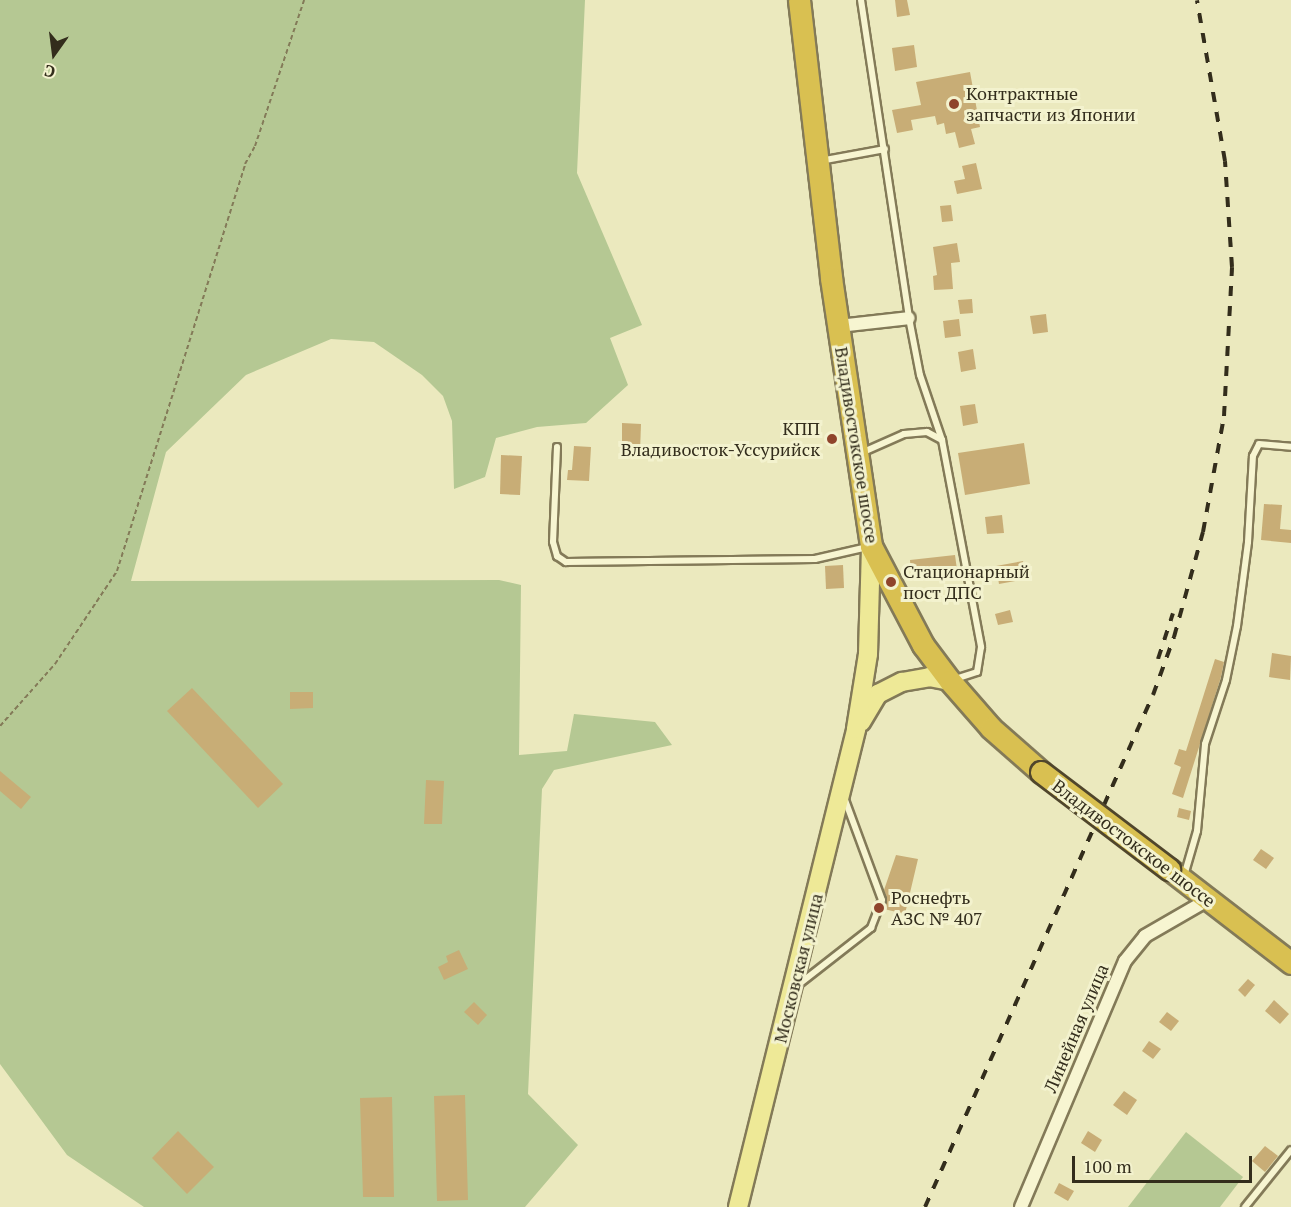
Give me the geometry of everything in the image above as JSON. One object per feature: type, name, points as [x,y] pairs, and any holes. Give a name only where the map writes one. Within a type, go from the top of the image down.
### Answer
[{"type":"highway","name":"Владивостокское шоссе","points":[[799,0],[838,326],[871,546],[923,645],[950,681],[991,728],[1041,772],[1291,963]]},
{"type":"main road","name":"Московская улица","points":[[738,1207],[856,729],[868,654],[871,546]]},
{"type":"main road","name":"Московская улица","points":[[856,729],[878,694],[920,679],[950,681]]},
{"type":"street","points":[[838,326],[909,318]]},
{"type":"street","name":"Линейная улица","points":[[1021,1207],[1125,961],[1145,936],[1209,899]]},
{"type":"lane","points":[[861,0],[909,318],[920,375],[942,440],[981,647],[976,672],[950,681]]},
{"type":"lane","points":[[818,161],[885,149]]},
{"type":"lane","points":[[858,454],[904,434],[927,432],[942,440]]},
{"type":"lane","points":[[1176,874],[1197,831],[1205,744],[1226,680],[1237,626],[1248,542],[1253,456],[1258,444],[1291,447]]},
{"type":"lane","points":[[557,447],[553,542],[556,556],[566,562],[815,559],[871,546]]},
{"type":"lane","points":[[793,989],[871,928],[882,900],[841,790]]},
{"type":"lane","points":[[1245,1207],[1291,1150]]},
{"type":"path","points":[[0,726],[55,664],[117,571],[245,164],[255,146],[304,0]]},
{"type":"green space","points":[[0,0],[585,0],[577,173],[642,325],[610,338],[628,385],[586,423],[537,427],[496,438],[485,477],[454,489],[452,421],[443,396],[422,375],[374,342],[331,339],[246,375],[166,452],[131,581],[499,580],[521,585],[519,755],[567,751],[574,714],[655,722],[672,745],[554,770],[542,789],[528,1094],[578,1145],[525,1207],[144,1207],[67,1155],[0,1064]]},
{"type":"green space","points":[[1186,1132],[1243,1177],[1220,1207],[1128,1207]]},
{"type":"building","points":[[895,0],[907,0],[910,15],[897,17]]},
{"type":"building","points":[[914,45],[917,67],[895,71],[892,48]]},
{"type":"building","name":"Контрактные запчасти из Японии","points":[[970,72],[980,127],[971,129],[975,144],[959,148],[955,132],[946,134],[944,123],[937,125],[935,116],[911,120],[913,130],[897,133],[892,110],[921,105],[916,82]]},
{"type":"building","points":[[976,163],[982,189],[957,194],[954,181],[965,179],[962,166]]},
{"type":"building","points":[[951,205],[953,221],[942,222],[940,206]]},
{"type":"building","points":[[957,243],[960,262],[951,263],[953,289],[934,290],[933,276],[937,275],[933,247]]},
{"type":"building","points":[[972,299],[973,313],[960,314],[958,300]]},
{"type":"building","points":[[1046,314],[1048,332],[1033,334],[1030,316]]},
{"type":"building","points":[[959,319],[961,336],[945,338],[943,321]]},
{"type":"building","points":[[973,349],[976,369],[961,372],[958,352]]},
{"type":"building","points":[[975,404],[978,423],[963,426],[960,406]]},
{"type":"building","points":[[622,423],[641,424],[640,452],[622,451]]},
{"type":"building","points":[[1024,443],[1030,484],[965,495],[958,453]]},
{"type":"building","points":[[574,446],[591,447],[589,481],[567,480],[568,470],[572,470]]},
{"type":"building","points":[[501,455],[522,456],[520,495],[500,494]]},
{"type":"building","points":[[1264,504],[1282,505],[1280,529],[1291,530],[1291,543],[1261,540]]},
{"type":"building","points":[[1002,515],[1004,533],[987,534],[985,517]]},
{"type":"building","points":[[955,555],[958,577],[932,580],[931,572],[911,575],[910,560]]},
{"type":"building","points":[[1023,561],[1027,579],[999,584],[996,566]]},
{"type":"building","points":[[843,565],[844,588],[826,589],[825,566]]},
{"type":"building","points":[[1010,610],[1013,622],[998,625],[995,614]]},
{"type":"building","points":[[1272,653],[1291,656],[1290,680],[1269,677]]},
{"type":"building","points":[[1215,659],[1224,662],[1221,677],[1183,798],[1172,794],[1181,767],[1174,764],[1179,749],[1186,751]]},
{"type":"building","points":[[192,688],[283,784],[258,808],[167,711]]},
{"type":"building","points":[[290,692],[313,692],[313,708],[290,709]]},
{"type":"building","points":[[0,771],[31,797],[21,809],[0,791]]},
{"type":"building","points":[[426,780],[444,781],[442,824],[424,824]]},
{"type":"building","points":[[1179,808],[1191,811],[1189,820],[1177,817]]},
{"type":"building","points":[[1261,849],[1274,858],[1266,869],[1253,860]]},
{"type":"building","points":[[896,855],[918,859],[905,914],[884,909],[887,899],[884,890]]},
{"type":"building","points":[[459,950],[468,969],[444,980],[438,967],[448,962],[446,956]]},
{"type":"building","points":[[1248,979],[1255,985],[1245,997],[1238,990]]},
{"type":"building","points":[[1274,1000],[1289,1014],[1280,1024],[1265,1011]]},
{"type":"building","points":[[474,1002],[487,1015],[478,1025],[464,1012]]},
{"type":"building","points":[[1167,1012],[1179,1021],[1171,1031],[1159,1022]]},
{"type":"building","points":[[1149,1041],[1161,1049],[1153,1059],[1142,1051]]},
{"type":"building","points":[[1124,1091],[1137,1100],[1127,1115],[1113,1105]]},
{"type":"building","points":[[465,1095],[468,1200],[437,1201],[434,1096]]},
{"type":"building","points":[[392,1097],[394,1197],[363,1197],[360,1098]]},
{"type":"building","points":[[178,1131],[214,1167],[187,1194],[152,1158]]},
{"type":"building","points":[[1088,1131],[1102,1140],[1095,1152],[1081,1143]]},
{"type":"building","points":[[1265,1146],[1278,1156],[1265,1172],[1252,1161]]},
{"type":"building","points":[[1059,1183],[1074,1191],[1068,1201],[1054,1193]]},
{"type":"railway","points":[[925,1207],[1153,695],[1174,637],[1203,532],[1224,416],[1232,267],[1225,161],[1197,0]]},
{"type":"railway","points":[[1158,659],[1173,613]]},
{"type":"place","name":"Контрактные запчасти из Японии","points":[[954,104]]},
{"type":"place","name":"КПП Владивосток-Уссурийск","points":[[832,439]]},
{"type":"place","name":"Стационарный пост ДПС","points":[[891,582]]},
{"type":"place","name":"Роснефть АЗС № 407","points":[[879,908]]}]
